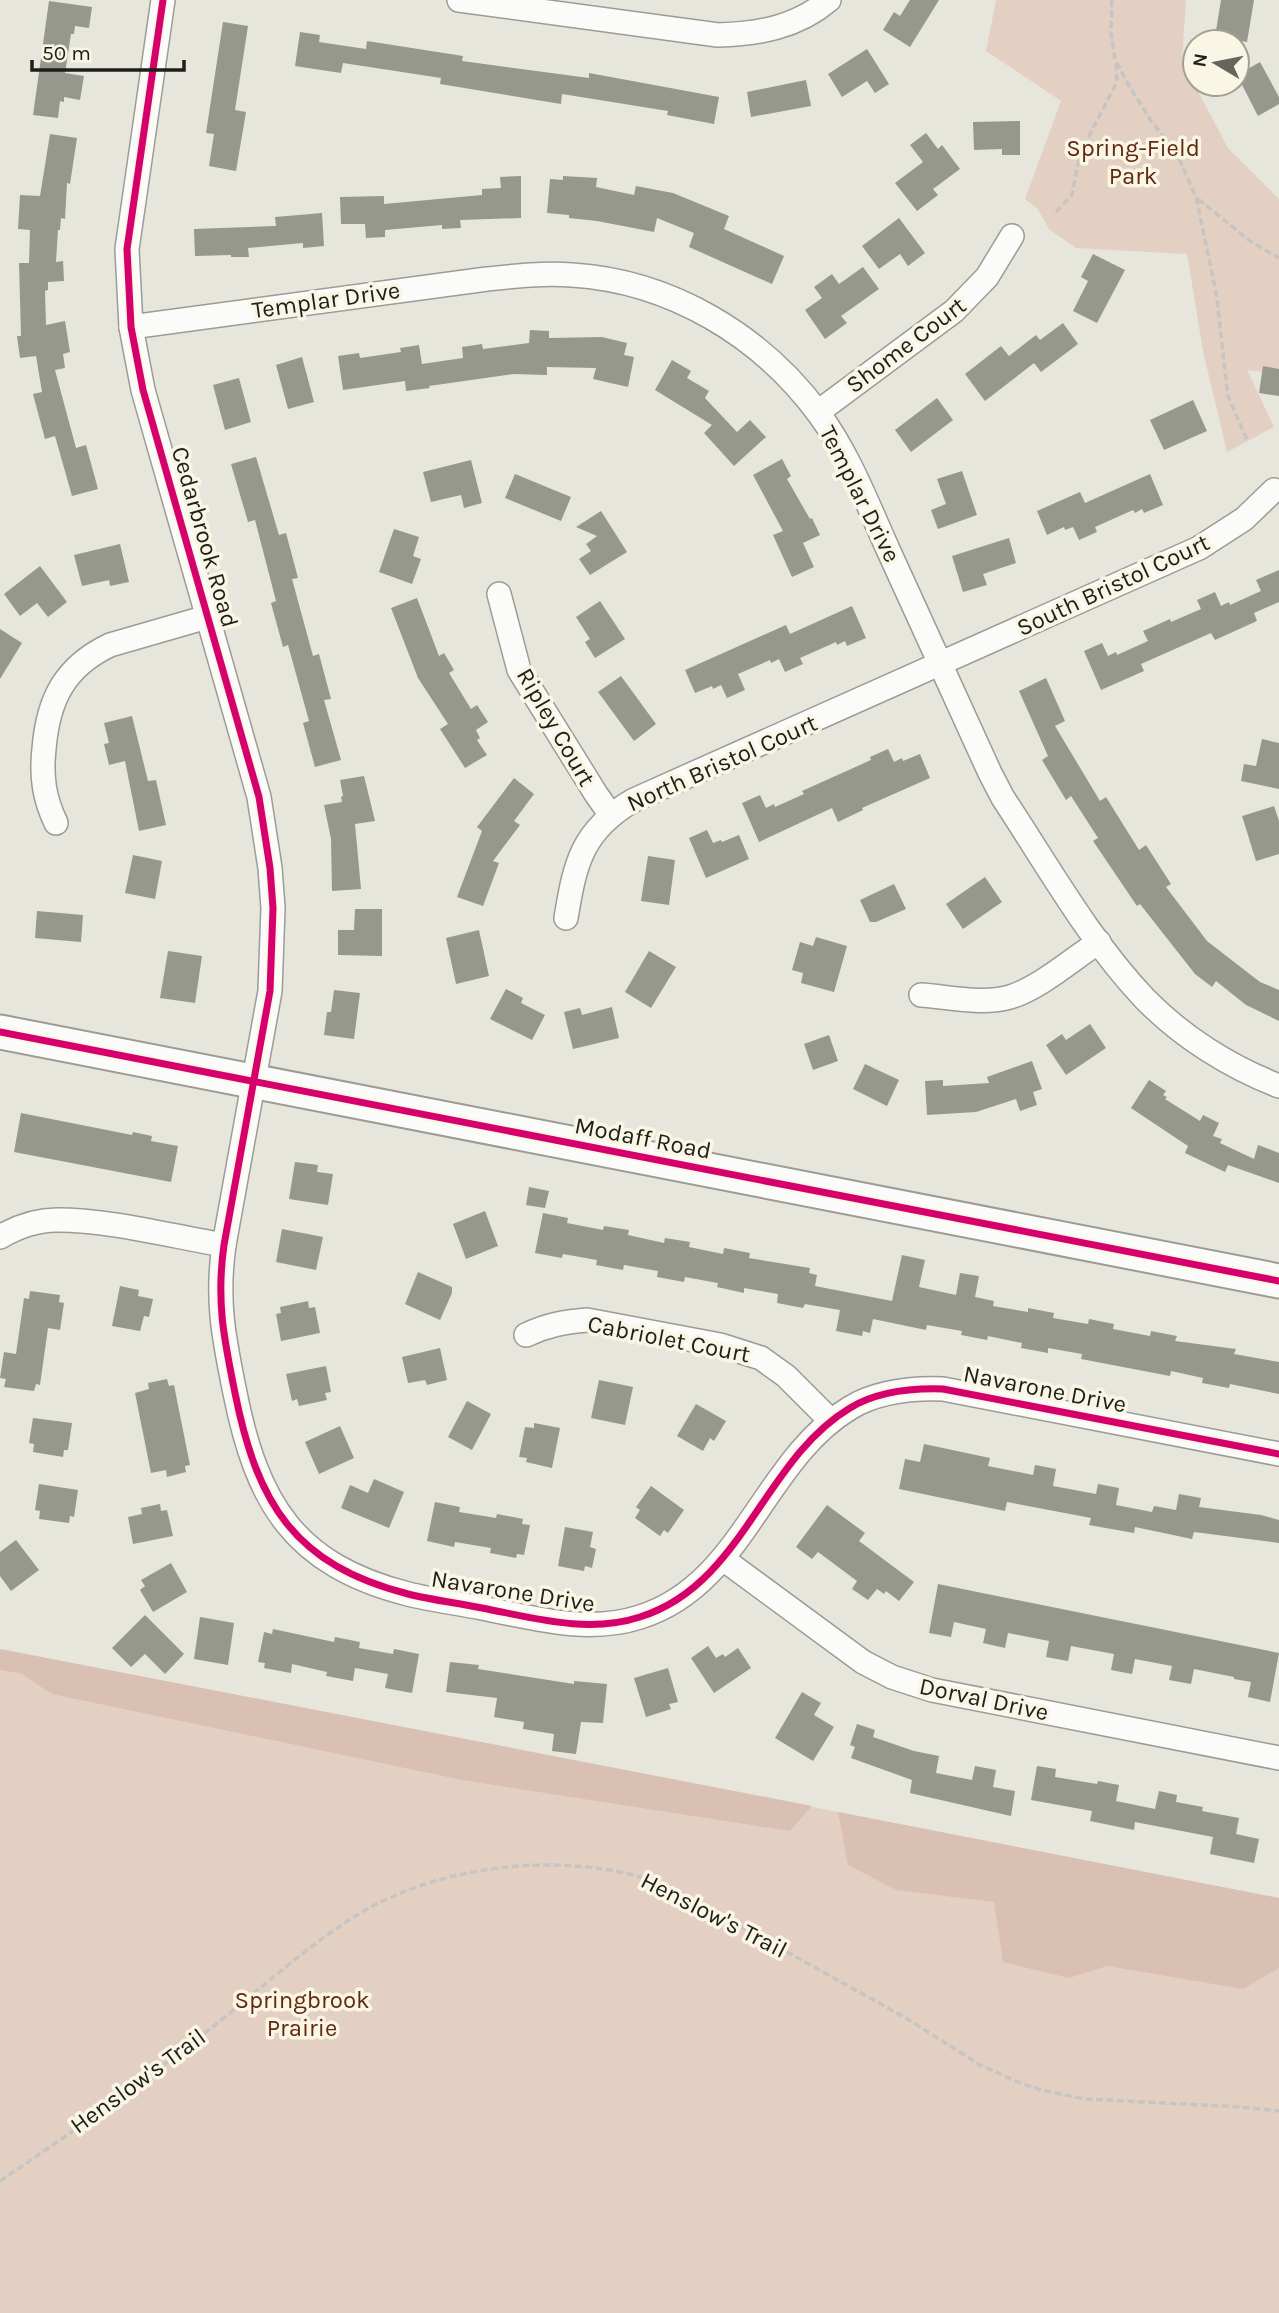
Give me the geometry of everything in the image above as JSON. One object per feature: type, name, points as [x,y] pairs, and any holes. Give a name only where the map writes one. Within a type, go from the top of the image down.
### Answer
[{"type":"street","name":"Cedarbrook Road","points":[[163,0],[130,218],[127,272],[131,327],[143,390],[259,797],[270,867],[273,919],[270,991],[254,1082]]},
{"type":"street","points":[[459,0],[718,35],[751,35],[781,27],[796,21],[829,0]]},
{"type":"street","name":"Shome Court","points":[[818,412],[963,303],[993,268],[1012,236]]},
{"type":"street","name":"Templar Drive","points":[[131,327],[537,274],[600,278],[643,288],[679,300],[705,313],[763,355],[818,412],[850,469],[1003,798],[1099,942],[1145,999],[1173,1024],[1202,1046],[1279,1086]]},
{"type":"street","name":"South Bristol Court","points":[[941,665],[1199,548],[1244,519],[1274,490]]},
{"type":"street","name":"Ripley Court","points":[[499,594],[519,670],[610,814]]},
{"type":"street","points":[[56,823],[44,792],[42,768],[50,706],[68,677],[96,652],[110,645],[207,617]]},
{"type":"street","name":"North Bristol Court","points":[[566,919],[579,858],[590,838],[610,814],[634,800],[941,665]]},
{"type":"street","points":[[921,995],[983,999],[1009,997],[1028,990],[1099,942]]},
{"type":"street","name":"Modaff Road","points":[[0,1032],[1279,1281]]},
{"type":"street","name":"Navarone Drive","points":[[254,1082],[220,1274],[222,1329],[250,1456],[271,1504],[299,1539],[337,1566],[373,1584],[408,1594],[538,1619],[592,1625],[638,1618],[690,1590],[723,1559],[802,1450],[831,1421],[851,1407],[892,1392],[915,1388],[943,1389],[1279,1454]]},
{"type":"street","points":[[0,1237],[32,1223],[55,1220],[97,1223],[224,1245]]},
{"type":"street","name":"Cabriolet Court","points":[[526,1335],[562,1322],[587,1321],[743,1350],[776,1367],[831,1421]]},
{"type":"street","name":"Dorval Drive","points":[[723,1559],[863,1662],[892,1677],[932,1690],[1279,1758]]},
{"type":"path","points":[[1056,212],[1072,195],[1080,153],[1117,82],[1111,33],[1112,0]]},
{"type":"path","points":[[1115,59],[1142,108],[1177,154],[1196,197],[1216,292],[1228,396],[1247,440]]},
{"type":"path","points":[[1196,197],[1250,241],[1279,258]]},
{"type":"green space","name":"Spring-Field Park","points":[[996,0],[1186,0],[1184,28],[1181,28],[1181,98],[1202,98],[1228,148],[1279,199],[1279,374],[1247,370],[1274,427],[1227,452],[1203,351],[1187,254],[1076,248],[1049,229],[1037,208],[1025,199],[1061,101],[986,51]]},
{"type":"green space","name":"Springbrook Prairie","points":[[0,1649],[1279,1898],[1279,2313],[0,2313]]},
{"type":"shaded area","points":[[0,1649],[812,1806],[790,1831],[462,1780],[52,1694],[20,1673],[0,1670]]},
{"type":"shaded area","points":[[838,1812],[1279,1898],[1279,1968],[1243,1989],[1107,1966],[1069,1978],[1003,1962],[994,1902],[896,1890],[848,1865]]},
{"type":"building","points":[[910,0],[939,0],[910,47],[883,30],[894,12],[900,16]]},
{"type":"building","points":[[1221,0],[1254,0],[1249,28],[1216,28]]},
{"type":"building","points":[[49,1],[92,7],[89,28],[75,26],[74,34],[71,34],[65,73],[84,76],[80,100],[64,97],[64,102],[60,101],[58,118],[33,115]]},
{"type":"building","points":[[223,22],[248,26],[235,110],[246,112],[236,171],[209,166],[214,134],[206,133]]},
{"type":"building","points":[[300,32],[320,35],[319,42],[366,49],[367,41],[463,56],[462,61],[589,78],[589,73],[719,97],[714,124],[667,115],[668,111],[562,94],[561,104],[440,84],[441,78],[343,63],[341,73],[295,66]]},
{"type":"building","points":[[867,49],[889,84],[875,93],[867,81],[842,97],[828,74]]},
{"type":"building","points":[[1260,62],[1279,97],[1279,104],[1258,116],[1249,98],[1251,98],[1251,67]]},
{"type":"building","points":[[806,80],[811,106],[751,117],[747,92]]},
{"type":"building","points":[[1020,121],[1020,155],[1002,155],[1002,149],[974,150],[973,122]]},
{"type":"building","points":[[926,133],[938,149],[942,145],[960,169],[933,189],[938,195],[917,211],[895,183],[923,162],[910,145]]},
{"type":"building","points":[[50,134],[77,138],[70,184],[67,183],[65,219],[61,218],[58,230],[56,262],[63,261],[64,281],[48,282],[48,290],[45,291],[46,325],[65,321],[70,352],[63,354],[65,368],[55,370],[76,448],[86,445],[98,489],[72,496],[55,436],[45,439],[33,394],[42,392],[36,356],[20,358],[17,336],[21,336],[19,263],[29,263],[30,230],[18,229],[20,195],[40,196]]},
{"type":"building","points":[[521,176],[521,218],[460,220],[461,228],[442,229],[442,225],[385,230],[385,237],[366,238],[365,224],[341,224],[340,197],[384,196],[384,204],[482,195],[482,189],[501,188],[500,177]]},
{"type":"building","points":[[563,176],[597,178],[596,187],[634,195],[636,186],[673,193],[729,216],[724,229],[784,256],[772,284],[689,247],[694,233],[657,218],[654,232],[547,213],[550,179],[563,180]]},
{"type":"building","points":[[322,213],[324,246],[303,248],[303,243],[248,248],[249,257],[195,256],[194,229],[276,226],[275,217]]},
{"type":"building","points":[[899,218],[925,253],[908,266],[900,254],[879,269],[862,246]]},
{"type":"building","points":[[1093,254],[1125,270],[1097,323],[1073,311],[1088,281],[1081,277]]},
{"type":"building","points":[[863,267],[879,289],[841,316],[847,323],[825,339],[805,310],[822,298],[814,287],[832,274],[839,284]]},
{"type":"building","points":[[1063,323],[1078,344],[1041,372],[1034,363],[985,401],[965,374],[1001,346],[1009,356],[1036,335],[1040,340]]},
{"type":"building","points":[[530,330],[549,331],[549,338],[602,337],[627,343],[624,355],[634,357],[628,387],[593,379],[596,368],[547,367],[547,375],[514,374],[406,391],[405,381],[343,390],[338,356],[359,353],[360,358],[401,352],[400,348],[419,345],[422,364],[463,358],[462,347],[482,344],[483,349],[529,343]]},
{"type":"building","points":[[302,357],[314,402],[288,409],[276,365]]},
{"type":"building","points":[[672,360],[691,371],[687,378],[709,391],[705,398],[737,432],[750,420],[766,437],[734,466],[704,433],[712,425],[655,390]]},
{"type":"building","points":[[1263,366],[1279,369],[1279,396],[1259,393]]},
{"type":"building","points":[[239,378],[251,422],[225,430],[213,385]]},
{"type":"building","points":[[937,398],[953,420],[911,452],[895,430]]},
{"type":"building","points":[[1193,400],[1207,431],[1164,450],[1150,420]]},
{"type":"building","points":[[256,457],[279,535],[286,533],[298,578],[292,579],[313,656],[319,654],[331,699],[324,700],[341,760],[315,767],[303,723],[309,721],[288,645],[283,647],[271,603],[276,601],[255,520],[248,522],[231,464]]},
{"type":"building","points":[[782,459],[791,476],[787,479],[820,535],[803,543],[814,567],[792,577],[773,535],[783,531],[753,475]]},
{"type":"building","points":[[471,460],[482,503],[464,508],[461,495],[431,502],[423,472]]},
{"type":"building","points":[[962,471],[977,515],[938,529],[931,510],[946,504],[937,479]]},
{"type":"building","points":[[515,474],[571,497],[561,521],[505,498]]},
{"type":"building","points":[[1150,474],[1163,505],[1144,513],[1142,509],[1135,513],[1133,510],[1095,527],[1097,532],[1079,540],[1073,527],[1065,530],[1064,527],[1047,535],[1037,511],[1080,492],[1085,503]]},
{"type":"building","points":[[601,511],[627,552],[590,575],[579,559],[591,551],[586,544],[597,536],[576,527]]},
{"type":"building","points":[[394,529],[419,537],[413,556],[421,559],[412,584],[379,572]]},
{"type":"building","points":[[1009,538],[1016,563],[983,574],[987,585],[963,592],[952,556]]},
{"type":"building","points":[[120,544],[129,582],[110,586],[109,580],[82,586],[74,555]]},
{"type":"building","points":[[40,566],[67,602],[48,617],[37,603],[20,616],[4,594]]},
{"type":"building","points":[[1279,570],[1279,602],[1254,613],[1257,621],[1215,640],[1211,633],[1141,664],[1144,671],[1101,690],[1084,651],[1102,643],[1108,656],[1116,652],[1117,655],[1148,641],[1143,631],[1201,609],[1197,600],[1215,592],[1221,606],[1229,602],[1230,605],[1261,591],[1256,580]]},
{"type":"building","points":[[417,598],[439,656],[444,653],[454,670],[449,673],[471,709],[477,705],[488,722],[476,730],[480,738],[477,740],[487,755],[465,768],[440,729],[448,724],[418,678],[391,608]]},
{"type":"building","points":[[600,601],[625,639],[595,658],[585,642],[590,639],[576,617]]},
{"type":"building","points":[[852,606],[866,638],[847,646],[845,641],[837,645],[836,642],[800,658],[803,664],[785,672],[779,659],[771,663],[770,660],[738,674],[745,690],[727,698],[721,685],[695,693],[685,670],[786,625],[790,634]]},
{"type":"building","points":[[0,629],[22,643],[0,679]]},
{"type":"building","points":[[621,676],[656,724],[634,741],[598,692]]},
{"type":"building","points":[[1046,678],[1065,721],[1055,726],[1100,801],[1106,797],[1139,850],[1146,845],[1171,884],[1166,887],[1207,941],[1260,982],[1279,990],[1279,1021],[1246,1005],[1216,981],[1212,987],[1195,974],[1140,904],[1137,906],[1093,841],[1098,838],[1071,796],[1066,800],[1042,760],[1048,756],[1019,691]]},
{"type":"building","points":[[132,716],[148,781],[156,780],[166,825],[139,831],[125,761],[109,765],[104,744],[109,743],[104,723]]},
{"type":"building","points":[[1262,739],[1279,743],[1279,789],[1241,781],[1244,764],[1256,766]]},
{"type":"building","points":[[888,749],[894,762],[920,754],[930,778],[862,808],[863,810],[838,822],[832,808],[759,842],[742,803],[760,795],[766,808],[774,804],[775,807]]},
{"type":"building","points":[[364,776],[375,821],[355,824],[361,889],[332,891],[331,839],[324,805],[342,802],[340,780]]},
{"type":"building","points":[[514,778],[534,794],[514,821],[520,825],[493,861],[499,863],[483,906],[457,897],[482,831],[477,827]]},
{"type":"building","points":[[1274,806],[1279,821],[1279,854],[1256,861],[1242,816]]},
{"type":"building","points":[[707,830],[713,843],[739,835],[749,859],[706,878],[689,838]]},
{"type":"building","points":[[133,855],[162,861],[155,899],[125,893]]},
{"type":"building","points":[[648,856],[675,860],[669,905],[641,901]]},
{"type":"building","points":[[985,877],[1002,902],[963,929],[946,904]]},
{"type":"building","points":[[894,884],[906,909],[870,922],[860,900]]},
{"type":"building","points":[[355,909],[382,909],[382,956],[338,955],[338,930],[354,930]]},
{"type":"building","points":[[37,911],[83,915],[81,942],[35,938]]},
{"type":"building","points":[[479,930],[489,976],[456,984],[446,938]]},
{"type":"building","points":[[816,937],[847,946],[834,992],[801,983],[803,973],[792,970],[800,942],[813,946]]},
{"type":"building","points":[[168,951],[202,956],[195,1003],[160,998]]},
{"type":"building","points":[[649,951],[676,967],[651,1008],[625,992]]},
{"type":"building","points":[[506,989],[523,998],[521,1003],[545,1015],[532,1040],[490,1019]]},
{"type":"building","points":[[334,990],[360,993],[354,1039],[324,1035]]},
{"type":"building","points":[[612,1007],[619,1038],[573,1049],[564,1012],[580,1008],[582,1015]]},
{"type":"building","points":[[1090,1024],[1106,1048],[1066,1075],[1046,1045],[1062,1034],[1066,1040]]},
{"type":"building","points":[[829,1035],[838,1061],[813,1070],[804,1044]]},
{"type":"building","points":[[1032,1061],[1042,1089],[1033,1092],[1037,1105],[1020,1111],[1016,1099],[976,1112],[927,1115],[925,1081],[943,1080],[943,1086],[989,1083],[987,1077]]},
{"type":"building","points":[[865,1064],[899,1080],[887,1106],[853,1089]]},
{"type":"building","points":[[1149,1080],[1166,1091],[1163,1095],[1167,1097],[1165,1099],[1200,1121],[1203,1115],[1219,1123],[1213,1136],[1222,1139],[1220,1143],[1254,1159],[1258,1145],[1279,1153],[1279,1183],[1228,1165],[1225,1172],[1185,1153],[1188,1146],[1131,1108]]},
{"type":"building","points":[[21,1113],[132,1135],[133,1132],[152,1136],[151,1141],[178,1146],[171,1182],[14,1152]]},
{"type":"building","points":[[295,1162],[318,1165],[317,1172],[333,1174],[328,1205],[289,1199]]},
{"type":"building","points":[[529,1187],[549,1191],[545,1208],[526,1205]]},
{"type":"building","points":[[485,1211],[498,1246],[466,1259],[453,1224]]},
{"type":"building","points":[[543,1213],[568,1218],[567,1223],[603,1230],[604,1226],[629,1230],[628,1235],[664,1243],[665,1238],[690,1242],[689,1247],[723,1254],[724,1248],[750,1253],[749,1258],[810,1268],[809,1273],[817,1275],[815,1286],[892,1301],[902,1255],[925,1260],[919,1287],[956,1295],[960,1273],[979,1276],[975,1297],[994,1301],[993,1306],[1028,1312],[1028,1308],[1054,1313],[1053,1318],[1088,1324],[1089,1319],[1114,1324],[1113,1329],[1150,1336],[1151,1331],[1177,1336],[1175,1341],[1236,1349],[1234,1354],[1279,1362],[1279,1394],[1230,1384],[1229,1388],[1202,1383],[1203,1378],[1171,1371],[1170,1376],[1081,1359],[1082,1354],[1048,1348],[1048,1353],[1021,1348],[1022,1343],[988,1336],[987,1340],[961,1335],[962,1331],[927,1325],[926,1330],[873,1319],[870,1333],[863,1331],[862,1336],[836,1331],[840,1310],[777,1303],[778,1294],[744,1288],[744,1293],[717,1287],[718,1283],[685,1277],[684,1282],[657,1277],[658,1271],[624,1265],[623,1270],[596,1265],[597,1260],[563,1254],[562,1258],[535,1253]]},
{"type":"building","points":[[282,1229],[323,1237],[316,1270],[276,1262]]},
{"type":"building","points":[[418,1272],[452,1287],[440,1320],[405,1304]]},
{"type":"building","points":[[120,1286],[139,1290],[138,1296],[153,1299],[149,1317],[144,1316],[140,1331],[112,1326]]},
{"type":"building","points":[[30,1291],[60,1295],[59,1302],[64,1303],[60,1330],[48,1328],[40,1385],[36,1384],[34,1391],[4,1387],[6,1379],[0,1378],[4,1352],[16,1354],[24,1298],[29,1299]]},
{"type":"building","points":[[308,1301],[309,1308],[315,1307],[320,1333],[281,1341],[276,1314],[281,1313],[280,1307]]},
{"type":"building","points":[[440,1348],[447,1380],[427,1385],[425,1380],[408,1383],[402,1357]]},
{"type":"building","points":[[326,1366],[331,1392],[325,1393],[327,1400],[299,1406],[297,1399],[292,1401],[286,1374]]},
{"type":"building","points":[[167,1379],[169,1386],[174,1385],[190,1465],[185,1466],[186,1472],[167,1477],[166,1470],[151,1473],[135,1393],[149,1389],[148,1383]]},
{"type":"building","points":[[599,1380],[633,1387],[625,1425],[591,1418]]},
{"type":"building","points":[[467,1401],[491,1414],[472,1450],[448,1437]]},
{"type":"building","points":[[696,1404],[726,1421],[714,1441],[710,1438],[703,1451],[677,1436]]},
{"type":"building","points":[[33,1418],[72,1423],[68,1450],[64,1450],[63,1457],[33,1452],[34,1444],[29,1443]]},
{"type":"building","points":[[534,1423],[560,1428],[552,1468],[526,1462],[527,1458],[519,1457],[525,1427],[534,1428]]},
{"type":"building","points":[[340,1426],[354,1458],[319,1474],[305,1442]]},
{"type":"building","points":[[924,1444],[990,1458],[988,1466],[1033,1475],[1035,1465],[1056,1469],[1053,1486],[1096,1494],[1098,1484],[1119,1488],[1116,1505],[1152,1512],[1154,1506],[1176,1510],[1179,1494],[1201,1498],[1199,1507],[1279,1520],[1279,1543],[1194,1532],[1192,1539],[1135,1527],[1134,1533],[1089,1525],[1091,1518],[1007,1502],[1005,1511],[899,1489],[905,1459],[920,1462]]},
{"type":"building","points":[[374,1479],[404,1492],[389,1528],[341,1508],[350,1485],[368,1493]]},
{"type":"building","points":[[39,1484],[78,1490],[74,1517],[70,1516],[69,1523],[39,1519],[40,1511],[35,1510]]},
{"type":"building","points":[[651,1486],[684,1510],[668,1533],[664,1530],[660,1536],[635,1518],[640,1510],[636,1507]]},
{"type":"building","points":[[435,1502],[460,1507],[459,1512],[496,1518],[497,1514],[523,1519],[522,1524],[530,1525],[524,1555],[517,1554],[516,1558],[490,1553],[491,1548],[455,1542],[454,1547],[427,1541]]},
{"type":"building","points":[[160,1504],[161,1511],[167,1510],[173,1536],[133,1544],[128,1517],[142,1514],[141,1508]]},
{"type":"building","points":[[827,1505],[865,1533],[859,1541],[914,1582],[899,1601],[886,1591],[884,1594],[877,1589],[868,1600],[852,1589],[857,1581],[818,1552],[812,1559],[796,1547]]},
{"type":"building","points":[[565,1527],[593,1532],[590,1547],[596,1549],[592,1568],[585,1566],[584,1571],[558,1566]]},
{"type":"building","points":[[16,1540],[39,1570],[11,1591],[0,1576],[0,1552]]},
{"type":"building","points":[[171,1563],[187,1592],[153,1612],[140,1590],[145,1586],[141,1580]]},
{"type":"building","points":[[938,1584],[1279,1653],[1270,1702],[1248,1697],[1251,1682],[1234,1677],[1194,1669],[1191,1684],[1169,1680],[1172,1666],[1135,1659],[1132,1674],[1111,1670],[1114,1654],[1071,1646],[1068,1661],[1046,1657],[1049,1641],[1008,1633],[1005,1648],[983,1643],[986,1629],[954,1622],[951,1637],[929,1633]]},
{"type":"building","points":[[145,1615],[184,1654],[165,1674],[145,1654],[131,1667],[112,1648]]},
{"type":"building","points":[[200,1617],[234,1623],[228,1665],[194,1659]]},
{"type":"building","points":[[273,1629],[334,1642],[335,1637],[360,1642],[359,1648],[393,1654],[394,1649],[419,1654],[412,1693],[385,1688],[388,1674],[355,1668],[353,1681],[326,1676],[327,1672],[292,1664],[291,1673],[264,1668],[265,1663],[258,1662],[264,1632],[272,1634]]},
{"type":"building","points":[[708,1646],[716,1658],[723,1654],[725,1657],[738,1648],[751,1668],[714,1693],[691,1658]]},
{"type":"building","points":[[450,1662],[479,1665],[478,1669],[574,1684],[574,1681],[607,1684],[603,1723],[581,1722],[576,1754],[552,1751],[554,1734],[523,1729],[524,1722],[494,1717],[497,1698],[446,1692]]},
{"type":"building","points":[[668,1668],[678,1702],[669,1704],[671,1709],[646,1717],[634,1678]]},
{"type":"building","points":[[802,1692],[821,1703],[814,1715],[834,1727],[813,1761],[775,1738]]},
{"type":"building","points":[[857,1724],[875,1730],[873,1737],[914,1751],[939,1756],[936,1773],[972,1780],[975,1766],[996,1770],[993,1787],[1015,1791],[1011,1816],[910,1793],[912,1780],[851,1758],[855,1747],[850,1745]]},
{"type":"building","points":[[1037,1766],[1056,1769],[1055,1777],[1119,1785],[1116,1801],[1155,1809],[1159,1791],[1177,1795],[1176,1802],[1203,1807],[1202,1811],[1239,1818],[1236,1834],[1259,1839],[1254,1863],[1210,1854],[1213,1837],[1135,1822],[1134,1830],[1090,1821],[1092,1811],[1031,1800]]},
{"type":"cycle path","points":[[163,0],[127,249],[131,327],[143,390],[259,797],[270,868],[273,908],[270,991],[224,1245],[221,1302],[228,1355],[244,1432],[255,1467],[269,1497],[287,1524],[309,1547],[336,1566],[369,1582],[417,1596],[541,1620],[601,1624],[640,1617],[675,1601],[704,1578],[729,1551],[795,1458],[820,1431],[850,1408],[883,1394],[943,1389],[1279,1454]]},
{"type":"cycle path","points":[[0,1032],[1279,1281]]}]
